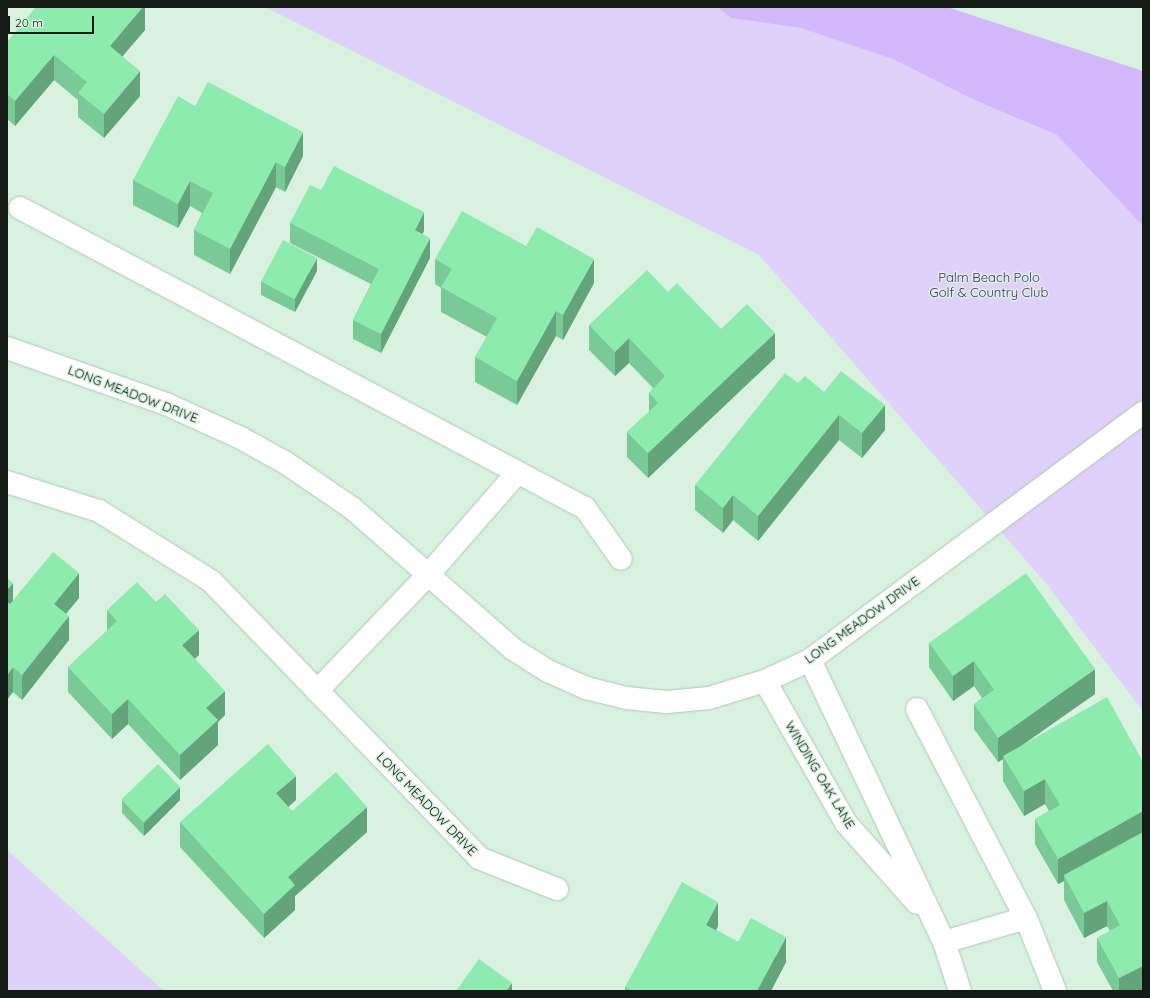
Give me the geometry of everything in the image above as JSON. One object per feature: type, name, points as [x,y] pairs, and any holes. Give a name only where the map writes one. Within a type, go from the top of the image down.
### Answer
[{"type":"street","points":[[20,208],[585,508],[621,559]]},
{"type":"street","name":"LONG MEADOW DRIVE","points":[[7,348],[166,404],[239,437],[286,463],[352,508],[513,649],[548,671],[586,688],[626,698],[667,702],[709,698],[765,681],[810,660],[1143,413]]},
{"type":"street","points":[[317,691],[429,574],[517,473]]},
{"type":"street","name":"LONG MEADOW DRIVE","points":[[7,482],[99,511],[211,581],[479,858],[557,889]]},
{"type":"street","name":"WINDING OAK LANE","points":[[810,660],[929,917],[944,942],[960,991]]},
{"type":"street","name":"WINDING OAK LANE","points":[[765,681],[846,823],[929,917]]},
{"type":"street","points":[[917,709],[1026,918],[1055,991]]},
{"type":"street","points":[[944,942],[1026,918]]},
{"type":"green space","name":"Palm Beach Polo Golf & Country Club","points":[[265,7],[717,7],[731,18],[801,28],[895,60],[972,99],[1057,135],[1143,226],[1143,711],[1044,581],[759,255]]},
{"type":"green space","points":[[7,850],[164,991],[7,991]]},
{"type":"shaded area","points":[[717,7],[947,7],[1143,71],[1143,226],[1057,135],[972,99],[895,60],[801,28],[731,18]]},
{"type":"building","points":[[36,7],[143,7],[110,46],[140,71],[104,114],[78,93],[87,82],[54,55],[15,101],[7,94],[7,42]]},
{"type":"building","points":[[208,82],[303,132],[285,167],[276,162],[230,249],[194,230],[213,193],[190,181],[178,204],[133,180],[178,96],[195,106]]},
{"type":"building","points":[[334,166],[424,212],[415,230],[430,238],[381,334],[353,320],[379,269],[290,223],[310,185],[321,190]]},
{"type":"building","points":[[462,211],[526,246],[537,227],[594,259],[563,315],[556,311],[517,381],[475,357],[497,318],[441,287],[452,269],[435,259]]},
{"type":"building","points":[[283,240],[317,258],[294,299],[261,281]]},
{"type":"building","points":[[647,270],[668,292],[677,283],[721,329],[747,304],[775,333],[648,453],[627,432],[658,403],[649,393],[665,376],[629,338],[615,352],[589,325]]},
{"type":"building","points":[[841,371],[885,405],[862,433],[839,415],[758,516],[733,495],[723,508],[695,485],[785,373],[798,383],[805,376],[824,392]]},
{"type":"building","points":[[53,552],[79,573],[54,604],[69,616],[22,675],[13,667],[7,675],[7,602],[10,604]]},
{"type":"building","points":[[1026,573],[1095,669],[998,738],[974,704],[994,690],[974,661],[953,676],[929,643]]},
{"type":"building","points":[[7,578],[13,583],[7,590]]},
{"type":"building","points":[[137,582],[156,602],[165,594],[199,630],[182,645],[225,691],[206,708],[218,720],[180,755],[128,699],[112,714],[68,667],[117,621],[107,610]]},
{"type":"building","points":[[1107,697],[1143,762],[1143,811],[1058,859],[1035,819],[1060,805],[1045,779],[1024,791],[1003,756]]},
{"type":"building","points":[[268,744],[296,776],[276,793],[292,811],[336,772],[367,807],[288,877],[295,885],[264,914],[180,822]]},
{"type":"building","points":[[158,764],[180,787],[144,822],[121,799]]},
{"type":"building","points":[[1143,832],[1143,966],[1119,978],[1097,938],[1120,925],[1107,901],[1084,913],[1064,875]]},
{"type":"building","points":[[682,882],[718,902],[706,925],[738,942],[751,918],[786,937],[757,991],[632,991],[625,987]]},
{"type":"building","points":[[479,959],[512,983],[506,991],[456,991]]}]
